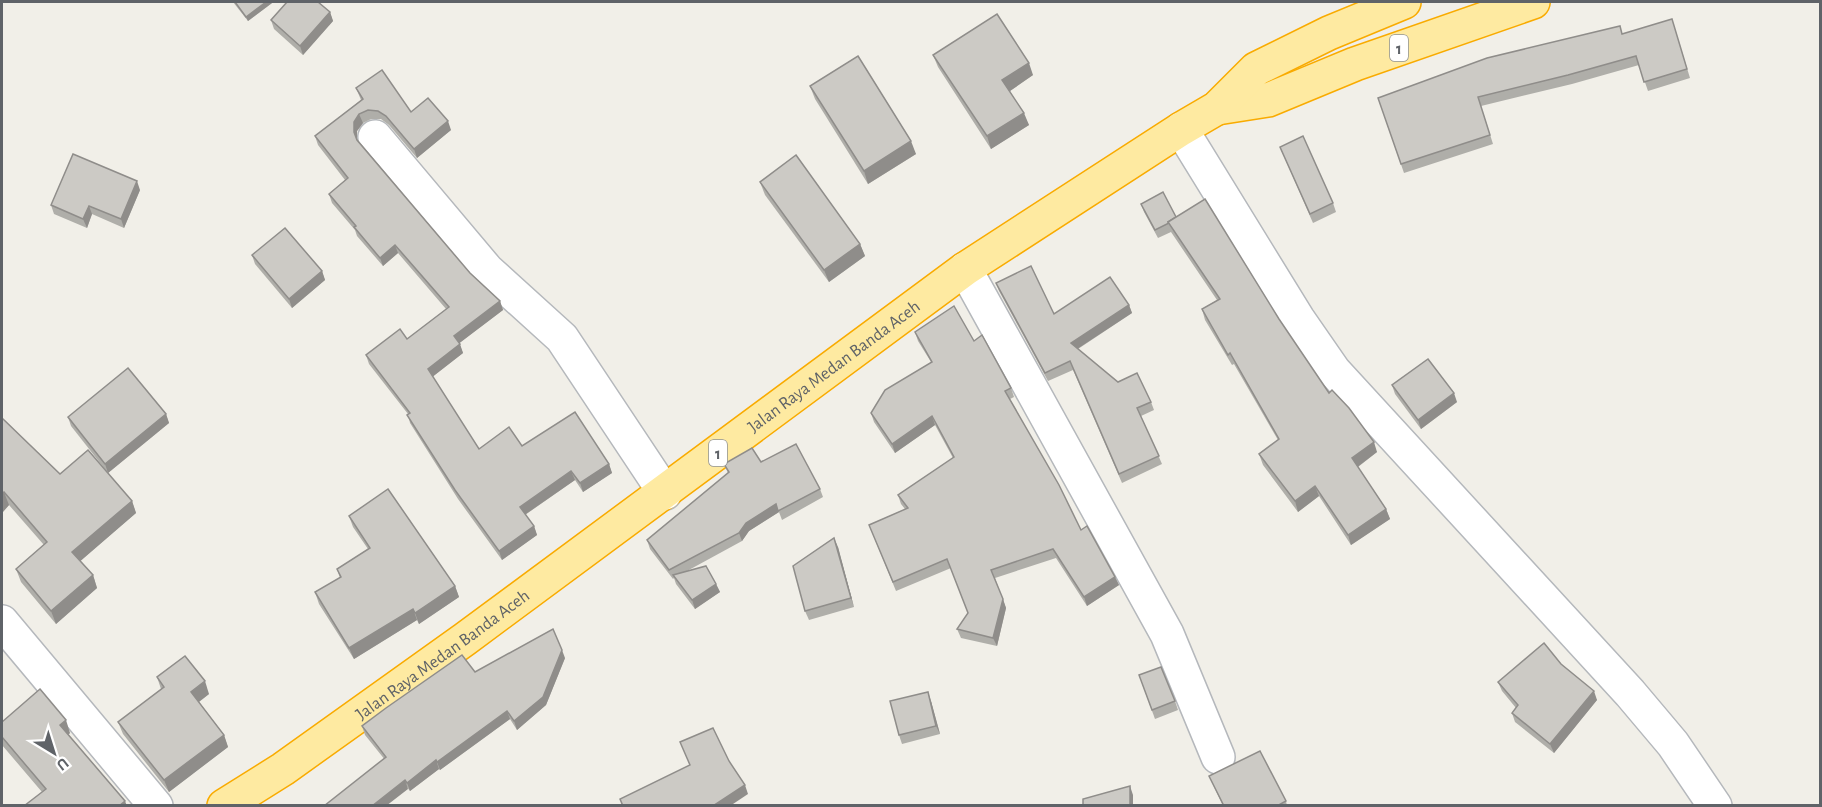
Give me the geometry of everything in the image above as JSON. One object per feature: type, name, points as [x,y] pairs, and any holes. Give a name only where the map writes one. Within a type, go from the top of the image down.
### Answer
[{"type":"highway","name":"Jalan Raya Medan Banda Aceh","points":[[224,806],[283,769],[456,646],[965,269],[1217,108],[1256,69],[1329,33],[1404,2]]},
{"type":"highway","name":"Jalan Raya Medan Banda Aceh","points":[[1217,108],[1268,100],[1354,64],[1533,2]]},
{"type":"street","points":[[1181,129],[1292,309],[1334,371],[1630,693],[1673,744],[1715,806]]},
{"type":"street","points":[[375,137],[487,270],[562,338],[665,493]]},
{"type":"street","points":[[965,269],[1167,634],[1218,757]]},
{"type":"street","points":[[2,622],[156,806]]},
{"type":"building","points":[[235,2],[266,2],[246,17]]},
{"type":"building","points":[[287,2],[318,2],[330,12],[300,46],[271,20]]},
{"type":"building","points":[[997,14],[1029,63],[1002,80],[1024,113],[987,136],[933,55]]},
{"type":"building","points":[[1672,19],[1687,69],[1644,82],[1636,56],[1478,97],[1490,135],[1401,164],[1378,98],[1487,58],[1620,26],[1622,34]]},
{"type":"building","points":[[858,56],[911,141],[864,171],[810,86]]},
{"type":"building","points":[[382,70],[411,112],[428,98],[448,121],[414,149],[386,116],[378,111],[368,110],[359,114],[354,122],[357,140],[470,273],[500,301],[454,336],[460,344],[428,369],[479,449],[509,427],[522,446],[575,412],[609,464],[580,483],[571,471],[520,507],[534,526],[499,551],[455,490],[407,415],[410,413],[366,355],[400,329],[407,339],[449,307],[395,245],[380,258],[329,194],[348,178],[315,136],[363,99],[356,88]]},
{"type":"building","points":[[1303,136],[1333,203],[1310,214],[1280,147]]},
{"type":"building","points":[[73,154],[137,181],[121,219],[89,206],[83,219],[51,205]]},
{"type":"building","points":[[796,155],[860,244],[824,270],[760,182]]},
{"type":"building","points":[[1163,192],[1176,217],[1155,230],[1141,204]]},
{"type":"building","points":[[1205,199],[1279,319],[1329,393],[1332,390],[1349,408],[1374,442],[1352,458],[1386,509],[1348,535],[1315,486],[1295,501],[1259,454],[1279,439],[1202,309],[1220,299],[1168,222]]},
{"type":"building","points":[[285,228],[322,271],[289,299],[252,255]]},
{"type":"building","points":[[1031,266],[1054,314],[1110,277],[1129,305],[1071,343],[1118,382],[1137,373],[1151,402],[1137,408],[1159,456],[1119,474],[1070,361],[1045,373],[996,283]]},
{"type":"building","points":[[954,306],[974,341],[982,335],[1011,388],[1005,391],[1059,485],[1081,530],[1087,526],[1115,577],[1084,597],[1053,549],[991,570],[1003,599],[993,638],[957,629],[968,613],[947,559],[893,582],[869,525],[908,508],[898,495],[954,457],[932,416],[892,444],[871,413],[885,390],[932,362],[915,332]]},
{"type":"building","points":[[1428,359],[1454,393],[1418,420],[1392,385]]},
{"type":"building","points":[[128,368],[166,414],[105,464],[68,417]]},
{"type":"building","points":[[2,418],[60,474],[88,450],[132,501],[72,552],[93,575],[51,611],[16,569],[47,542],[4,492],[2,495]]},
{"type":"building","points":[[796,444],[820,489],[778,511],[776,504],[746,523],[739,533],[669,570],[647,540],[729,472],[724,464],[752,448],[761,462]]},
{"type":"building","points":[[388,489],[455,586],[415,613],[413,609],[349,648],[315,592],[341,577],[337,569],[370,548],[349,516]]},
{"type":"building","points":[[834,538],[851,598],[805,611],[793,566]]},
{"type":"building","points":[[706,566],[716,584],[692,600],[673,575]]},
{"type":"building","points":[[553,629],[562,650],[543,697],[514,721],[507,711],[407,783],[405,780],[372,806],[324,806],[386,757],[362,726],[462,655],[475,672]]},
{"type":"building","points":[[1544,643],[1561,664],[1594,691],[1550,744],[1512,713],[1518,705],[1498,682]]},
{"type":"building","points":[[185,656],[205,681],[191,692],[224,735],[164,780],[118,722],[164,687],[157,677]]},
{"type":"building","points":[[1161,667],[1175,701],[1152,710],[1139,675]]},
{"type":"building","points":[[40,689],[66,720],[60,725],[125,801],[119,806],[24,806],[46,789],[2,737],[2,722]]},
{"type":"building","points":[[928,692],[936,726],[899,735],[890,701]]},
{"type":"building","points":[[713,728],[729,761],[745,785],[713,806],[623,806],[620,799],[690,765],[680,742]]},
{"type":"building","points":[[1260,751],[1286,801],[1277,806],[1224,806],[1209,776]]},
{"type":"building","points":[[1130,786],[1130,806],[1083,806],[1083,799]]}]
